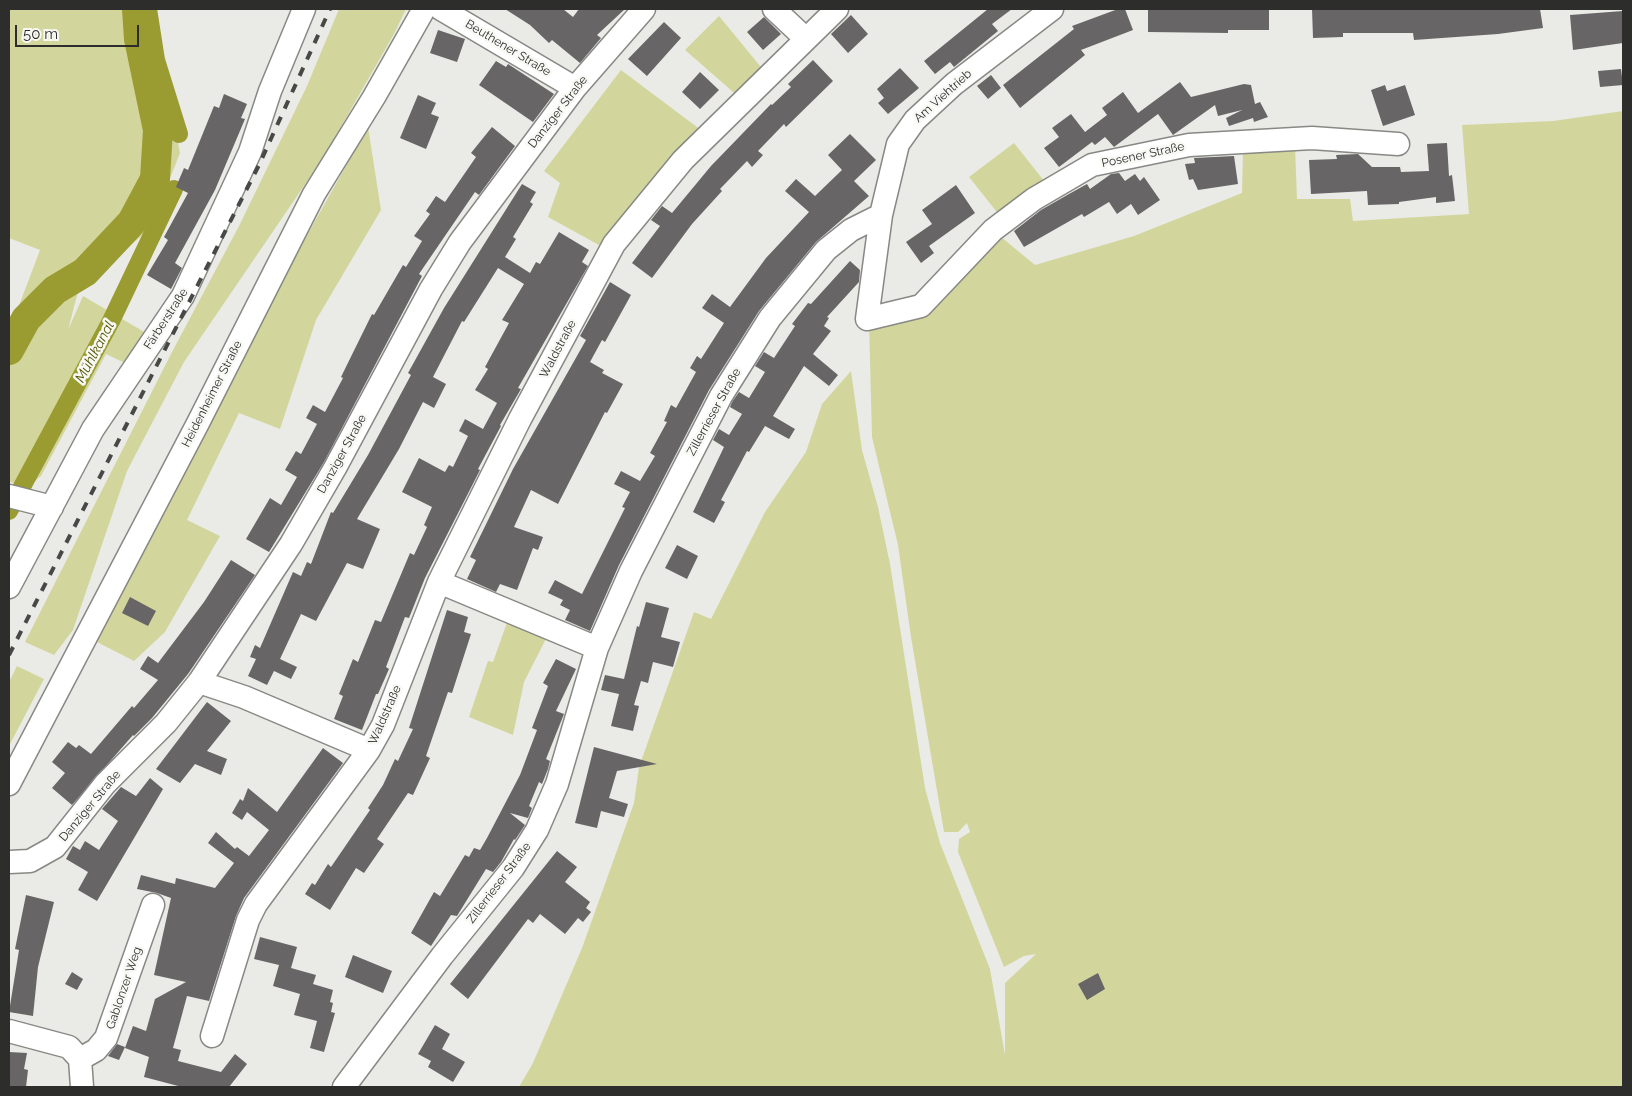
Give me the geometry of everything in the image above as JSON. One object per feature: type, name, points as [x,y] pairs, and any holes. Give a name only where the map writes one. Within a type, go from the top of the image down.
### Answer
[{"type":"street","name":"Färberstraße","points":[[9,587],[93,429],[183,296],[250,152],[270,91],[304,9]]},
{"type":"street","name":"Heidenheimer Straße","points":[[9,784],[198,422],[314,194],[374,97],[424,9]]},
{"type":"street","name":"Beuthener Straße","points":[[441,9],[575,88]]},
{"type":"street","name":"Danziger Straße","points":[[9,862],[30,862],[55,847],[105,784],[166,723],[199,682],[254,602],[290,544],[335,468],[431,289],[460,242],[575,88],[644,9]]},
{"type":"street","points":[[774,9],[806,39]]},
{"type":"street","name":"Waldstraße","points":[[212,1036],[248,920],[256,904],[369,750],[383,726],[439,582],[507,444],[614,244],[683,160],[837,9]]},
{"type":"street","name":"Am Viehtrieb","points":[[881,215],[898,144],[915,120],[954,84],[1052,9]]},
{"type":"street","name":"Posener Straße","points":[[881,215],[866,319],[921,306],[993,230],[1034,199],[1092,165],[1188,146],[1312,138],[1398,144]]},
{"type":"street","name":"Zillerrieser Straße","points":[[344,1087],[442,956],[513,868],[538,830],[556,784],[597,648],[631,571],[721,396],[770,318],[826,250],[851,230],[881,215]]},
{"type":"street","points":[[19,498],[52,507]]},
{"type":"street","points":[[439,582],[597,648]]},
{"type":"street","name":"Waldstraße","points":[[199,682],[244,698],[369,750]]},
{"type":"street","name":"Gablonzer Weg","points":[[80,1059],[96,1050],[106,1038],[153,905]]},
{"type":"street","points":[[9,1031],[69,1047],[80,1059],[84,1079],[82,1087]]},
{"type":"green space","points":[[9,9],[156,9],[159,42],[180,153],[150,229],[79,288],[68,330],[83,296],[146,333],[131,366],[106,354],[41,476],[30,485],[9,482],[9,332],[40,250],[9,238]]},
{"type":"green space","points":[[339,9],[406,9],[394,34],[323,158],[184,362],[127,471],[73,630],[54,655],[25,642],[172,352],[239,226],[307,86]]},
{"type":"green space","points":[[719,16],[765,72],[740,98],[685,50]]},
{"type":"green space","points":[[621,70],[705,133],[608,250],[548,217],[560,183],[544,171]]},
{"type":"green space","points":[[1623,111],[1623,1087],[519,1087],[533,1063],[582,948],[634,803],[639,767],[694,612],[711,619],[765,512],[806,452],[822,404],[851,371],[862,450],[878,507],[890,564],[925,788],[940,843],[990,969],[1005,1055],[1005,983],[1036,954],[1024,956],[1004,967],[958,852],[959,839],[970,832],[967,823],[958,832],[944,832],[911,637],[898,545],[872,437],[869,322],[922,308],[995,232],[1035,265],[1134,236],[1242,193],[1243,149],[1295,146],[1297,199],[1350,199],[1353,221],[1469,214],[1462,125],[1553,121]]},
{"type":"green space","points":[[368,127],[381,210],[316,320],[280,429],[239,413],[187,520],[220,536],[165,632],[134,661],[97,642],[98,631],[276,290]]},
{"type":"green space","points":[[1014,143],[1045,182],[1000,216],[969,177]]},
{"type":"green space","points":[[509,617],[549,633],[524,682],[513,735],[469,717],[488,661],[493,662]]},
{"type":"green space","points":[[17,666],[44,679],[9,746],[9,682]]},
{"type":"building","points":[[505,9],[563,9],[573,17],[579,9],[625,9],[597,35],[601,38],[580,63],[552,40],[549,43],[530,25]]},
{"type":"building","points":[[988,9],[1012,9],[992,24],[998,31],[954,67],[950,62],[935,74],[924,61]]},
{"type":"building","points":[[1118,9],[1125,9],[1133,30],[1081,50],[1085,55],[1020,108],[1003,85],[1074,29],[1072,26]]},
{"type":"building","points":[[1148,9],[1269,9],[1269,30],[1228,30],[1228,33],[1148,32]]},
{"type":"building","points":[[1312,9],[1540,9],[1543,28],[1498,34],[1414,40],[1413,33],[1343,33],[1343,37],[1313,38]]},
{"type":"building","points":[[1623,11],[1623,43],[1573,50],[1570,15]]},
{"type":"building","points":[[851,15],[868,34],[848,53],[831,34]]},
{"type":"building","points":[[764,17],[781,34],[763,50],[747,32]]},
{"type":"building","points":[[664,22],[681,38],[647,76],[628,59]]},
{"type":"building","points":[[438,30],[465,39],[457,62],[430,53]]},
{"type":"building","points":[[813,60],[833,81],[786,127],[784,124],[758,151],[763,155],[752,167],[747,161],[720,189],[722,191],[692,224],[652,278],[632,263],[660,226],[651,220],[662,206],[672,213],[711,166],[771,104],[791,87],[788,84]]},
{"type":"building","points":[[496,61],[506,67],[508,64],[554,94],[533,122],[479,85]]},
{"type":"building","points":[[900,68],[919,88],[888,114],[878,103],[884,98],[877,89]]},
{"type":"building","points":[[1621,69],[1623,85],[1600,87],[1598,71]]},
{"type":"building","points":[[700,72],[719,90],[700,109],[682,92]]},
{"type":"building","points":[[991,75],[1001,88],[988,99],[977,86]]},
{"type":"building","points":[[1180,82],[1191,97],[1244,84],[1251,85],[1255,104],[1260,102],[1268,117],[1254,122],[1253,118],[1229,126],[1226,118],[1242,110],[1218,116],[1215,105],[1173,135],[1158,114],[1114,147],[1105,137],[1095,145],[1092,142],[1059,167],[1044,148],[1059,137],[1052,128],[1071,114],[1085,132],[1107,115],[1102,108],[1123,92],[1138,113]]},
{"type":"building","points":[[1385,85],[1387,91],[1405,85],[1415,115],[1383,126],[1371,90]]},
{"type":"building","points":[[224,94],[247,104],[241,118],[245,119],[215,190],[175,263],[182,268],[171,289],[147,275],[168,240],[164,237],[188,193],[176,187],[184,168],[188,170],[214,106],[219,108]]},
{"type":"building","points":[[418,95],[436,103],[431,114],[439,117],[426,149],[400,138]]},
{"type":"building","points":[[492,127],[515,146],[479,195],[475,192],[419,274],[422,276],[324,462],[269,552],[246,539],[270,498],[281,505],[297,477],[285,470],[296,451],[301,454],[317,424],[306,418],[313,405],[325,412],[343,378],[341,377],[372,314],[374,315],[403,265],[406,267],[422,241],[414,236],[430,214],[426,211],[436,196],[445,202],[476,157],[471,153]]},
{"type":"building","points":[[850,134],[876,160],[854,181],[869,196],[816,242],[759,311],[709,390],[619,565],[590,631],[565,620],[570,610],[560,605],[563,600],[548,593],[555,580],[582,594],[625,508],[622,507],[630,492],[614,484],[621,471],[640,481],[655,456],[650,453],[667,422],[664,421],[671,405],[676,408],[696,372],[690,368],[697,356],[701,359],[724,323],[702,308],[712,294],[730,307],[766,258],[809,212],[785,191],[796,179],[815,196],[842,170],[828,155]]},
{"type":"building","points":[[1447,143],[1449,176],[1452,175],[1455,201],[1436,203],[1436,197],[1399,202],[1399,204],[1368,205],[1367,191],[1311,194],[1309,160],[1337,159],[1336,155],[1358,154],[1372,167],[1400,167],[1401,172],[1429,171],[1427,144]]},
{"type":"building","points":[[1234,156],[1238,184],[1198,190],[1193,179],[1189,180],[1185,164],[1195,163],[1194,158]]},
{"type":"building","points":[[1119,173],[1125,181],[1135,174],[1140,181],[1144,177],[1160,200],[1138,215],[1131,204],[1117,214],[1109,202],[1084,217],[1082,214],[1024,247],[1014,231],[1041,210],[1087,184],[1090,189],[1111,174]]},
{"type":"building","points":[[522,184],[536,192],[530,202],[533,204],[513,237],[516,239],[505,257],[530,273],[536,262],[540,264],[559,232],[589,250],[582,262],[588,266],[518,388],[521,389],[478,469],[480,470],[425,578],[409,618],[405,617],[386,667],[389,669],[378,694],[376,694],[362,730],[334,719],[343,696],[339,694],[353,659],[358,662],[375,620],[381,622],[410,553],[414,555],[427,527],[424,525],[432,507],[402,492],[419,458],[445,472],[449,465],[453,467],[468,436],[459,431],[465,419],[483,429],[497,403],[475,390],[488,369],[485,367],[509,323],[502,320],[524,284],[498,268],[464,322],[462,321],[433,377],[446,384],[434,408],[423,402],[399,449],[357,519],[380,529],[363,569],[347,563],[316,621],[301,614],[280,659],[297,667],[291,679],[274,671],[267,685],[248,676],[256,659],[250,657],[255,645],[260,648],[293,572],[301,576],[307,562],[311,564],[331,512],[333,513],[368,455],[411,375],[408,373],[444,308]]},
{"type":"building","points":[[956,185],[975,213],[929,246],[934,253],[921,263],[906,242],[932,224],[922,210]]},
{"type":"building","points":[[850,261],[860,270],[859,282],[827,317],[829,318],[824,326],[831,331],[813,354],[838,375],[829,386],[804,366],[773,416],[795,429],[789,439],[765,426],[749,452],[747,451],[721,500],[725,502],[714,523],[693,512],[724,447],[713,440],[719,429],[729,435],[742,414],[730,407],[732,402],[739,392],[749,398],[765,372],[755,366],[764,352],[774,358],[795,326],[792,324],[808,303],[811,304]]},
{"type":"building","points":[[610,282],[631,295],[605,342],[602,340],[590,362],[604,370],[602,373],[623,384],[607,413],[605,412],[558,504],[531,490],[514,527],[543,537],[538,550],[533,548],[517,590],[500,584],[496,592],[467,579],[476,560],[470,557],[513,469],[586,340],[580,336]]},
{"type":"building","points":[[677,545],[698,556],[687,579],[665,568]]},
{"type":"building","points":[[231,560],[255,575],[188,674],[152,718],[133,735],[72,805],[52,788],[65,773],[52,762],[68,742],[76,748],[79,745],[91,754],[132,706],[134,708],[158,680],[140,669],[148,656],[158,663],[204,602]]},
{"type":"building","points":[[130,597],[156,611],[148,626],[122,613]]},
{"type":"building","points":[[646,602],[669,608],[661,637],[680,642],[673,667],[653,662],[648,683],[641,681],[634,705],[639,706],[633,731],[611,726],[619,694],[601,690],[605,675],[624,679],[637,626],[639,627]]},
{"type":"building","points":[[447,610],[468,617],[464,632],[471,634],[452,693],[448,692],[426,756],[430,758],[413,795],[408,793],[377,839],[384,844],[364,873],[356,868],[330,910],[305,894],[312,883],[315,885],[328,864],[331,867],[370,810],[368,808],[383,785],[395,759],[398,761],[413,729],[409,728]]},
{"type":"building","points":[[556,659],[576,669],[556,711],[564,714],[546,759],[550,761],[548,769],[542,784],[539,782],[529,806],[532,808],[528,818],[510,813],[525,825],[493,872],[486,869],[457,916],[451,915],[431,946],[411,933],[434,892],[440,896],[465,855],[469,857],[474,848],[480,850],[487,838],[520,775],[537,730],[532,728],[548,686],[543,683]]},
{"type":"building","points":[[207,702],[231,721],[207,751],[227,759],[221,775],[195,764],[180,783],[156,769]]},
{"type":"building","points":[[594,747],[657,764],[617,771],[609,798],[628,804],[624,817],[601,811],[597,828],[575,823]]},
{"type":"building","points":[[323,748],[343,763],[244,898],[236,916],[209,1001],[187,996],[173,1048],[181,1050],[178,1061],[221,1072],[235,1054],[247,1064],[229,1087],[182,1087],[144,1077],[149,1057],[125,1048],[133,1026],[146,1031],[155,999],[186,982],[154,975],[171,898],[137,889],[141,875],[175,884],[176,878],[215,888],[234,863],[208,843],[216,832],[235,849],[237,847],[249,856],[269,830],[247,812],[242,820],[232,813],[240,799],[243,801],[248,788],[277,812]]},
{"type":"building","points":[[150,778],[163,789],[97,901],[78,890],[88,872],[66,859],[73,846],[80,850],[85,841],[99,850],[118,821],[102,809],[121,787],[136,796]]},
{"type":"building","points":[[557,851],[577,867],[565,882],[590,902],[586,908],[591,912],[583,922],[578,918],[565,934],[540,914],[533,923],[528,919],[468,999],[450,984]]},
{"type":"building","points":[[26,895],[54,902],[38,967],[33,1016],[9,1012],[19,950],[15,949]]},
{"type":"building","points":[[260,937],[297,947],[291,968],[316,975],[313,984],[333,990],[330,1002],[333,1003],[331,1012],[335,1013],[324,1052],[310,1048],[317,1021],[294,1015],[300,994],[273,986],[279,965],[254,959]]},
{"type":"building","points":[[353,955],[392,971],[383,993],[345,977]]},
{"type":"building","points":[[72,972],[83,979],[77,990],[65,984]]},
{"type":"building","points":[[1098,973],[1105,989],[1087,1000],[1078,984]]},
{"type":"building","points":[[435,1025],[450,1034],[442,1049],[465,1062],[453,1082],[428,1067],[431,1061],[418,1054]]},
{"type":"building","points":[[117,1044],[125,1047],[119,1060],[108,1056]]},
{"type":"building","points":[[9,1052],[27,1053],[24,1069],[28,1070],[26,1087],[9,1087]]},
{"type":"waterway","points":[[9,350],[26,319],[55,290],[85,272],[132,222],[155,179],[158,130],[139,39],[137,9]]},
{"type":"waterway","name":"Mühlkanal","points":[[148,9],[156,60],[179,134]]},
{"type":"waterway","name":"Mühlkanal","points":[[9,511],[111,321],[174,189]]},
{"type":"railway","points":[[9,655],[259,165],[330,9]]}]
